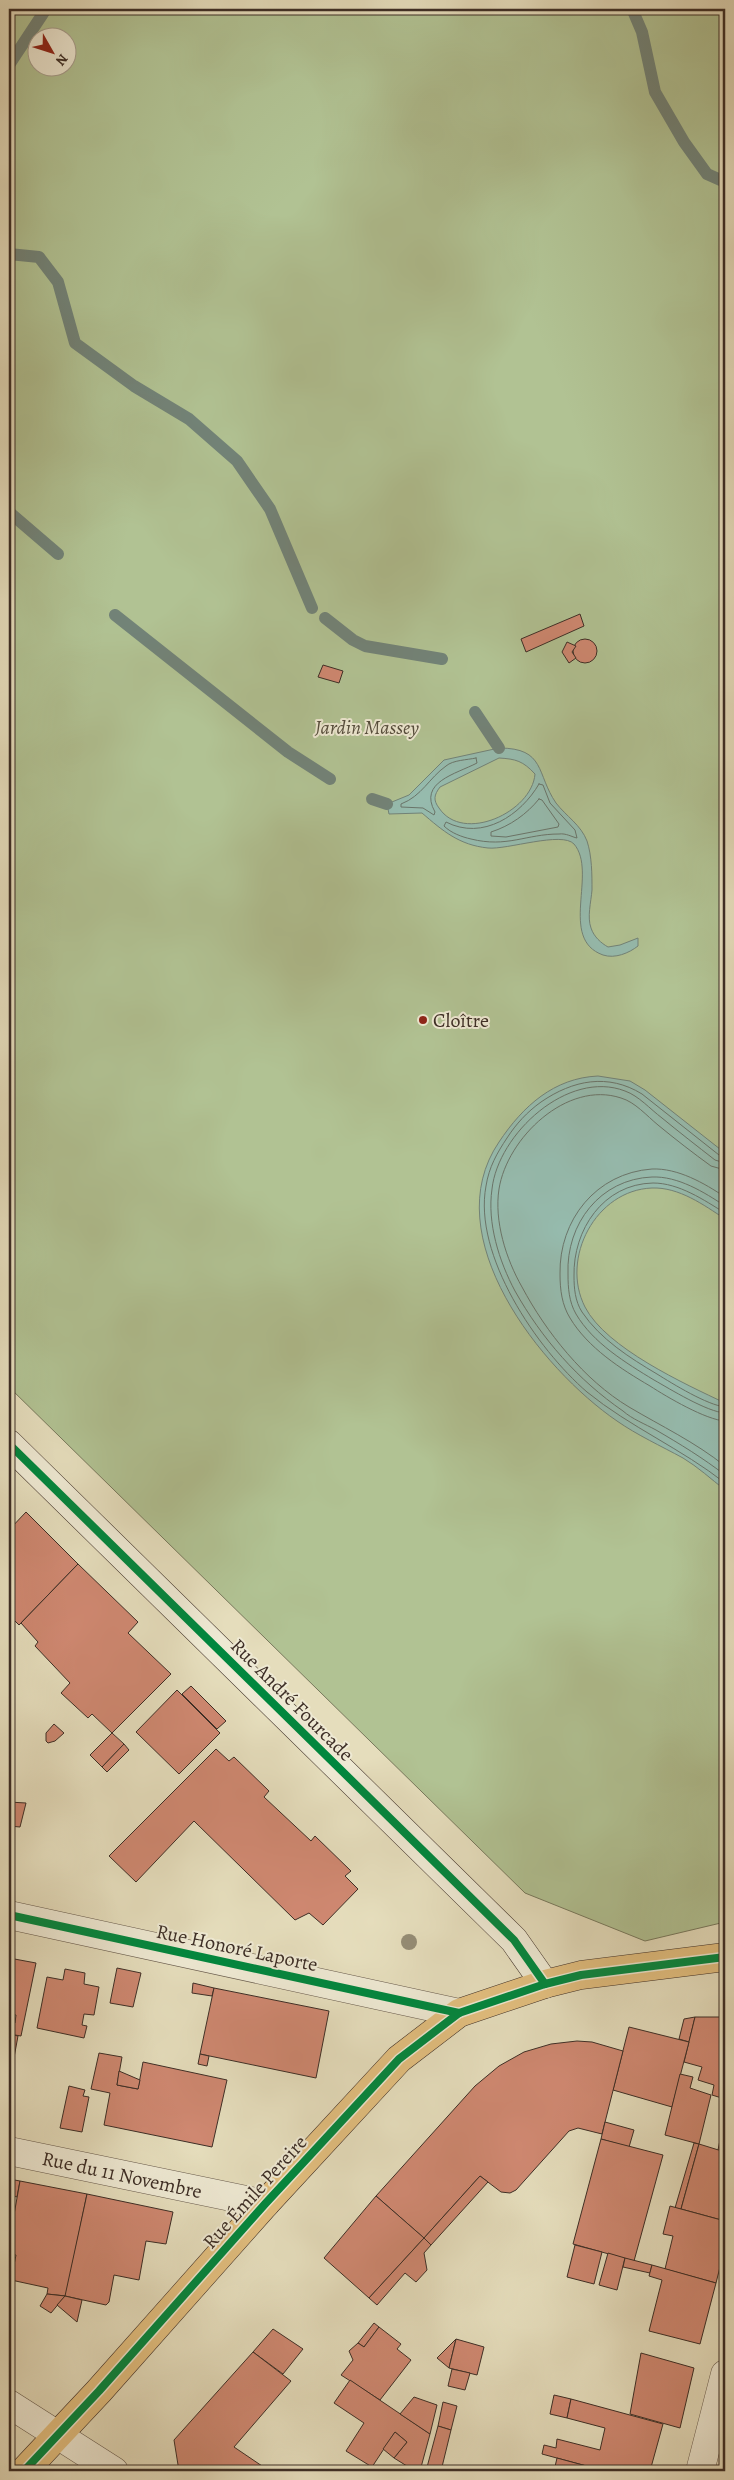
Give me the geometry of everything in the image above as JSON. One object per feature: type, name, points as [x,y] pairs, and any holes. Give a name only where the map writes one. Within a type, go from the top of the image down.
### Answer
[{"type":"main road","name":"Rue Émile Pereire","points":[[24,2471],[99,2391],[265,2204],[399,2059],[459,2012],[545,1984],[581,1975],[725,1957]]},
{"type":"street","name":"Rue André Fourcade","points":[[9,1444],[514,1940],[545,1984]]},
{"type":"street","name":"Rue Honoré Laporte","points":[[9,1915],[459,2012]]},
{"type":"street","name":"Rue du 11 Novembre","points":[[9,2151],[265,2204]]},
{"type":"street","points":[[700,2471],[725,2374]]},
{"type":"street","points":[[9,2404],[114,2471]]},
{"type":"green space","name":"Jardin Massey","points":[[9,9],[725,9],[725,1922],[645,1941],[525,1893],[9,1387]]},
{"type":"water","points":[[499,748],[514,749],[532,758],[538,765],[556,803],[577,825],[587,841],[592,872],[589,919],[594,934],[600,942],[608,947],[620,945],[638,938],[638,946],[617,956],[603,955],[590,947],[583,935],[580,920],[582,871],[580,856],[574,844],[558,839],[488,848],[468,844],[452,836],[422,813],[389,814],[387,804],[409,795],[444,760]],"holes":[[[499,758],[523,763],[535,774],[531,788],[510,811],[495,819],[479,823],[464,823],[450,818],[439,808],[435,798],[440,787]]]},
{"type":"water","points":[[598,1076],[630,1081],[645,1090],[725,1153],[725,1219],[691,1198],[672,1190],[652,1188],[632,1192],[614,1201],[600,1214],[588,1230],[580,1248],[577,1268],[578,1288],[585,1307],[595,1322],[610,1337],[648,1363],[689,1386],[725,1403],[725,1490],[683,1458],[617,1421],[587,1398],[558,1369],[529,1335],[506,1297],[488,1258],[480,1218],[483,1179],[499,1142],[518,1117],[541,1096],[567,1082]]},
{"type":"building","points":[[580,614],[584,626],[526,652],[521,639]]},
{"type":"building","points":[[585,639],[590,640],[596,646],[596,656],[590,662],[585,663],[580,662],[574,656],[573,651],[574,646],[580,640]]},
{"type":"building","points":[[567,642],[576,646],[572,652],[576,658],[569,663],[562,652]]},
{"type":"building","points":[[323,665],[343,671],[339,683],[318,677]]},
{"type":"building","points":[[26,1512],[78,1564],[19,1625],[9,1615],[9,1530]]},
{"type":"building","points":[[78,1564],[138,1622],[128,1633],[171,1674],[112,1733],[92,1714],[88,1718],[61,1693],[70,1683],[35,1646],[38,1642],[21,1623]]},
{"type":"building","points":[[191,1686],[226,1721],[217,1729],[182,1694]]},
{"type":"building","points":[[177,1690],[220,1733],[179,1774],[136,1732]]},
{"type":"building","points":[[54,1724],[64,1733],[55,1741],[48,1743],[46,1741],[46,1733]]},
{"type":"building","points":[[112,1733],[124,1744],[102,1767],[90,1755]]},
{"type":"building","points":[[124,1744],[129,1750],[107,1772],[102,1767]]},
{"type":"building","points":[[216,1749],[229,1761],[234,1757],[269,1791],[264,1797],[311,1841],[315,1836],[351,1871],[345,1876],[358,1889],[323,1925],[309,1913],[295,1920],[194,1821],[136,1882],[109,1856]]},
{"type":"building","points":[[9,1802],[26,1803],[20,1827],[9,1826]]},
{"type":"building","points":[[9,1958],[36,1963],[21,2036],[9,2034],[9,2023],[15,2023],[16,2015],[9,2014]]},
{"type":"building","points":[[117,1968],[141,1973],[133,2007],[110,2003]]},
{"type":"building","points":[[65,1969],[85,1973],[84,1984],[99,1987],[94,2015],[84,2014],[82,2025],[87,2026],[84,2038],[37,2028],[47,1977],[63,1980]]},
{"type":"building","points":[[193,1983],[214,1988],[212,1996],[192,1993]]},
{"type":"building","points":[[214,1988],[329,2011],[316,2078],[200,2054]]},
{"type":"building","points":[[695,2017],[689,2042],[679,2039],[684,2019]]},
{"type":"building","points":[[695,2017],[725,2017],[725,2099],[712,2095],[714,2085],[698,2080],[702,2067],[684,2062]]},
{"type":"building","points":[[629,2027],[689,2042],[672,2107],[613,2090]]},
{"type":"building","points":[[9,2034],[18,2036],[13,2063],[9,2062]]},
{"type":"building","points":[[577,2041],[592,2042],[623,2051],[602,2134],[578,2128],[569,2131],[516,2190],[510,2193],[501,2192],[480,2176],[424,2238],[376,2196],[475,2086],[499,2066],[524,2052],[551,2044]]},
{"type":"building","points":[[99,2053],[122,2057],[117,2085],[138,2089],[143,2062],[227,2080],[212,2147],[104,2125],[110,2093],[91,2089]]},
{"type":"building","points":[[200,2054],[209,2056],[207,2066],[198,2064]]},
{"type":"building","points":[[119,2071],[140,2080],[138,2089],[117,2085]]},
{"type":"building","points":[[680,2074],[693,2077],[690,2088],[711,2095],[699,2144],[665,2135]]},
{"type":"building","points":[[69,2086],[85,2090],[83,2096],[89,2097],[82,2132],[60,2128]]},
{"type":"building","points":[[605,2122],[634,2130],[629,2147],[601,2139]]},
{"type":"building","points":[[601,2139],[663,2155],[634,2261],[573,2244]]},
{"type":"building","points":[[720,2140],[725,2141],[725,2152],[718,2150]]},
{"type":"building","points":[[694,2143],[699,2144],[681,2209],[675,2208]]},
{"type":"building","points":[[699,2144],[725,2152],[725,2221],[681,2209]]},
{"type":"building","points":[[480,2176],[488,2182],[431,2245],[424,2238]]},
{"type":"building","points":[[9,2179],[20,2181],[17,2197],[9,2195]]},
{"type":"building","points":[[20,2181],[87,2194],[66,2296],[47,2294],[48,2288],[11,2280],[16,2255],[9,2254],[9,2243]]},
{"type":"building","points":[[87,2194],[173,2212],[166,2244],[146,2241],[139,2280],[114,2275],[109,2302],[106,2305],[65,2296]]},
{"type":"building","points":[[376,2196],[424,2238],[369,2298],[324,2258]]},
{"type":"building","points":[[670,2206],[725,2221],[725,2247],[716,2283],[665,2269],[673,2236],[663,2234]]},
{"type":"building","points":[[424,2238],[431,2245],[424,2253],[427,2270],[416,2282],[405,2273],[377,2305],[369,2298]]},
{"type":"building","points":[[575,2245],[602,2252],[594,2284],[567,2277]]},
{"type":"building","points":[[608,2253],[625,2258],[617,2290],[599,2285]]},
{"type":"building","points":[[625,2258],[652,2265],[650,2273],[623,2267]]},
{"type":"building","points":[[652,2265],[716,2283],[700,2344],[649,2331],[662,2280],[649,2276]]},
{"type":"building","points":[[47,2294],[65,2296],[51,2313],[40,2306]]},
{"type":"building","points":[[65,2296],[82,2300],[77,2322],[57,2305]]},
{"type":"building","points":[[374,2323],[379,2327],[364,2347],[358,2343]]},
{"type":"building","points":[[379,2327],[401,2344],[397,2349],[411,2360],[380,2400],[341,2375],[353,2360],[349,2351],[358,2343],[364,2347]]},
{"type":"building","points":[[273,2329],[303,2349],[283,2374],[253,2352]]},
{"type":"building","points":[[456,2339],[449,2368],[437,2358]]},
{"type":"building","points":[[456,2339],[484,2347],[477,2375],[449,2368]]},
{"type":"building","points":[[253,2352],[291,2381],[234,2447],[265,2468],[263,2471],[179,2471],[174,2440]]},
{"type":"building","points":[[641,2353],[694,2368],[680,2428],[630,2414]]},
{"type":"building","points":[[452,2369],[470,2373],[465,2390],[448,2386]]},
{"type":"building","points":[[350,2380],[430,2434],[420,2471],[415,2471],[394,2458],[407,2442],[395,2432],[372,2467],[346,2451],[364,2423],[334,2403]]},
{"type":"building","points":[[554,2395],[571,2399],[567,2418],[550,2414]]},
{"type":"building","points":[[414,2397],[437,2405],[430,2434],[400,2414]]},
{"type":"building","points":[[571,2399],[663,2424],[650,2471],[605,2471],[542,2454],[544,2445],[556,2448],[557,2439],[600,2450],[605,2428],[567,2418]]},
{"type":"building","points":[[443,2402],[457,2406],[451,2430],[438,2426]]},
{"type":"building","points":[[438,2426],[451,2430],[441,2471],[426,2471]]},
{"type":"building","points":[[395,2432],[407,2442],[394,2458],[383,2449]]},
{"type":"building","points":[[723,2454],[725,2454],[725,2471],[719,2471]]},
{"type":"building","points":[[557,2458],[605,2471],[554,2471]]},
{"type":"waterway","points":[[9,65],[46,9]]},
{"type":"waterway","points":[[633,11],[642,32],[655,92],[684,142],[707,174],[725,182]]},
{"type":"waterway","points":[[9,254],[39,257],[58,282],[75,343],[134,386],[189,419],[237,461],[270,509],[312,608]]},
{"type":"waterway","points":[[9,512],[58,554]]},
{"type":"waterway","points":[[115,615],[288,752],[330,779]]},
{"type":"waterway","points":[[325,618],[353,640],[365,646],[442,659]]},
{"type":"waterway","points":[[475,712],[499,748]]},
{"type":"waterway","points":[[372,799],[387,804]]},
{"type":"cycle path","points":[[9,1444],[514,1940],[545,1984]]},
{"type":"cycle path","points":[[9,1915],[459,2013]]},
{"type":"cycle path","points":[[24,2471],[99,2391],[265,2204],[399,2059],[459,2013],[545,1984],[581,1975],[725,1957]]},
{"type":"place","name":"Cloître","points":[[423,1020]]}]
